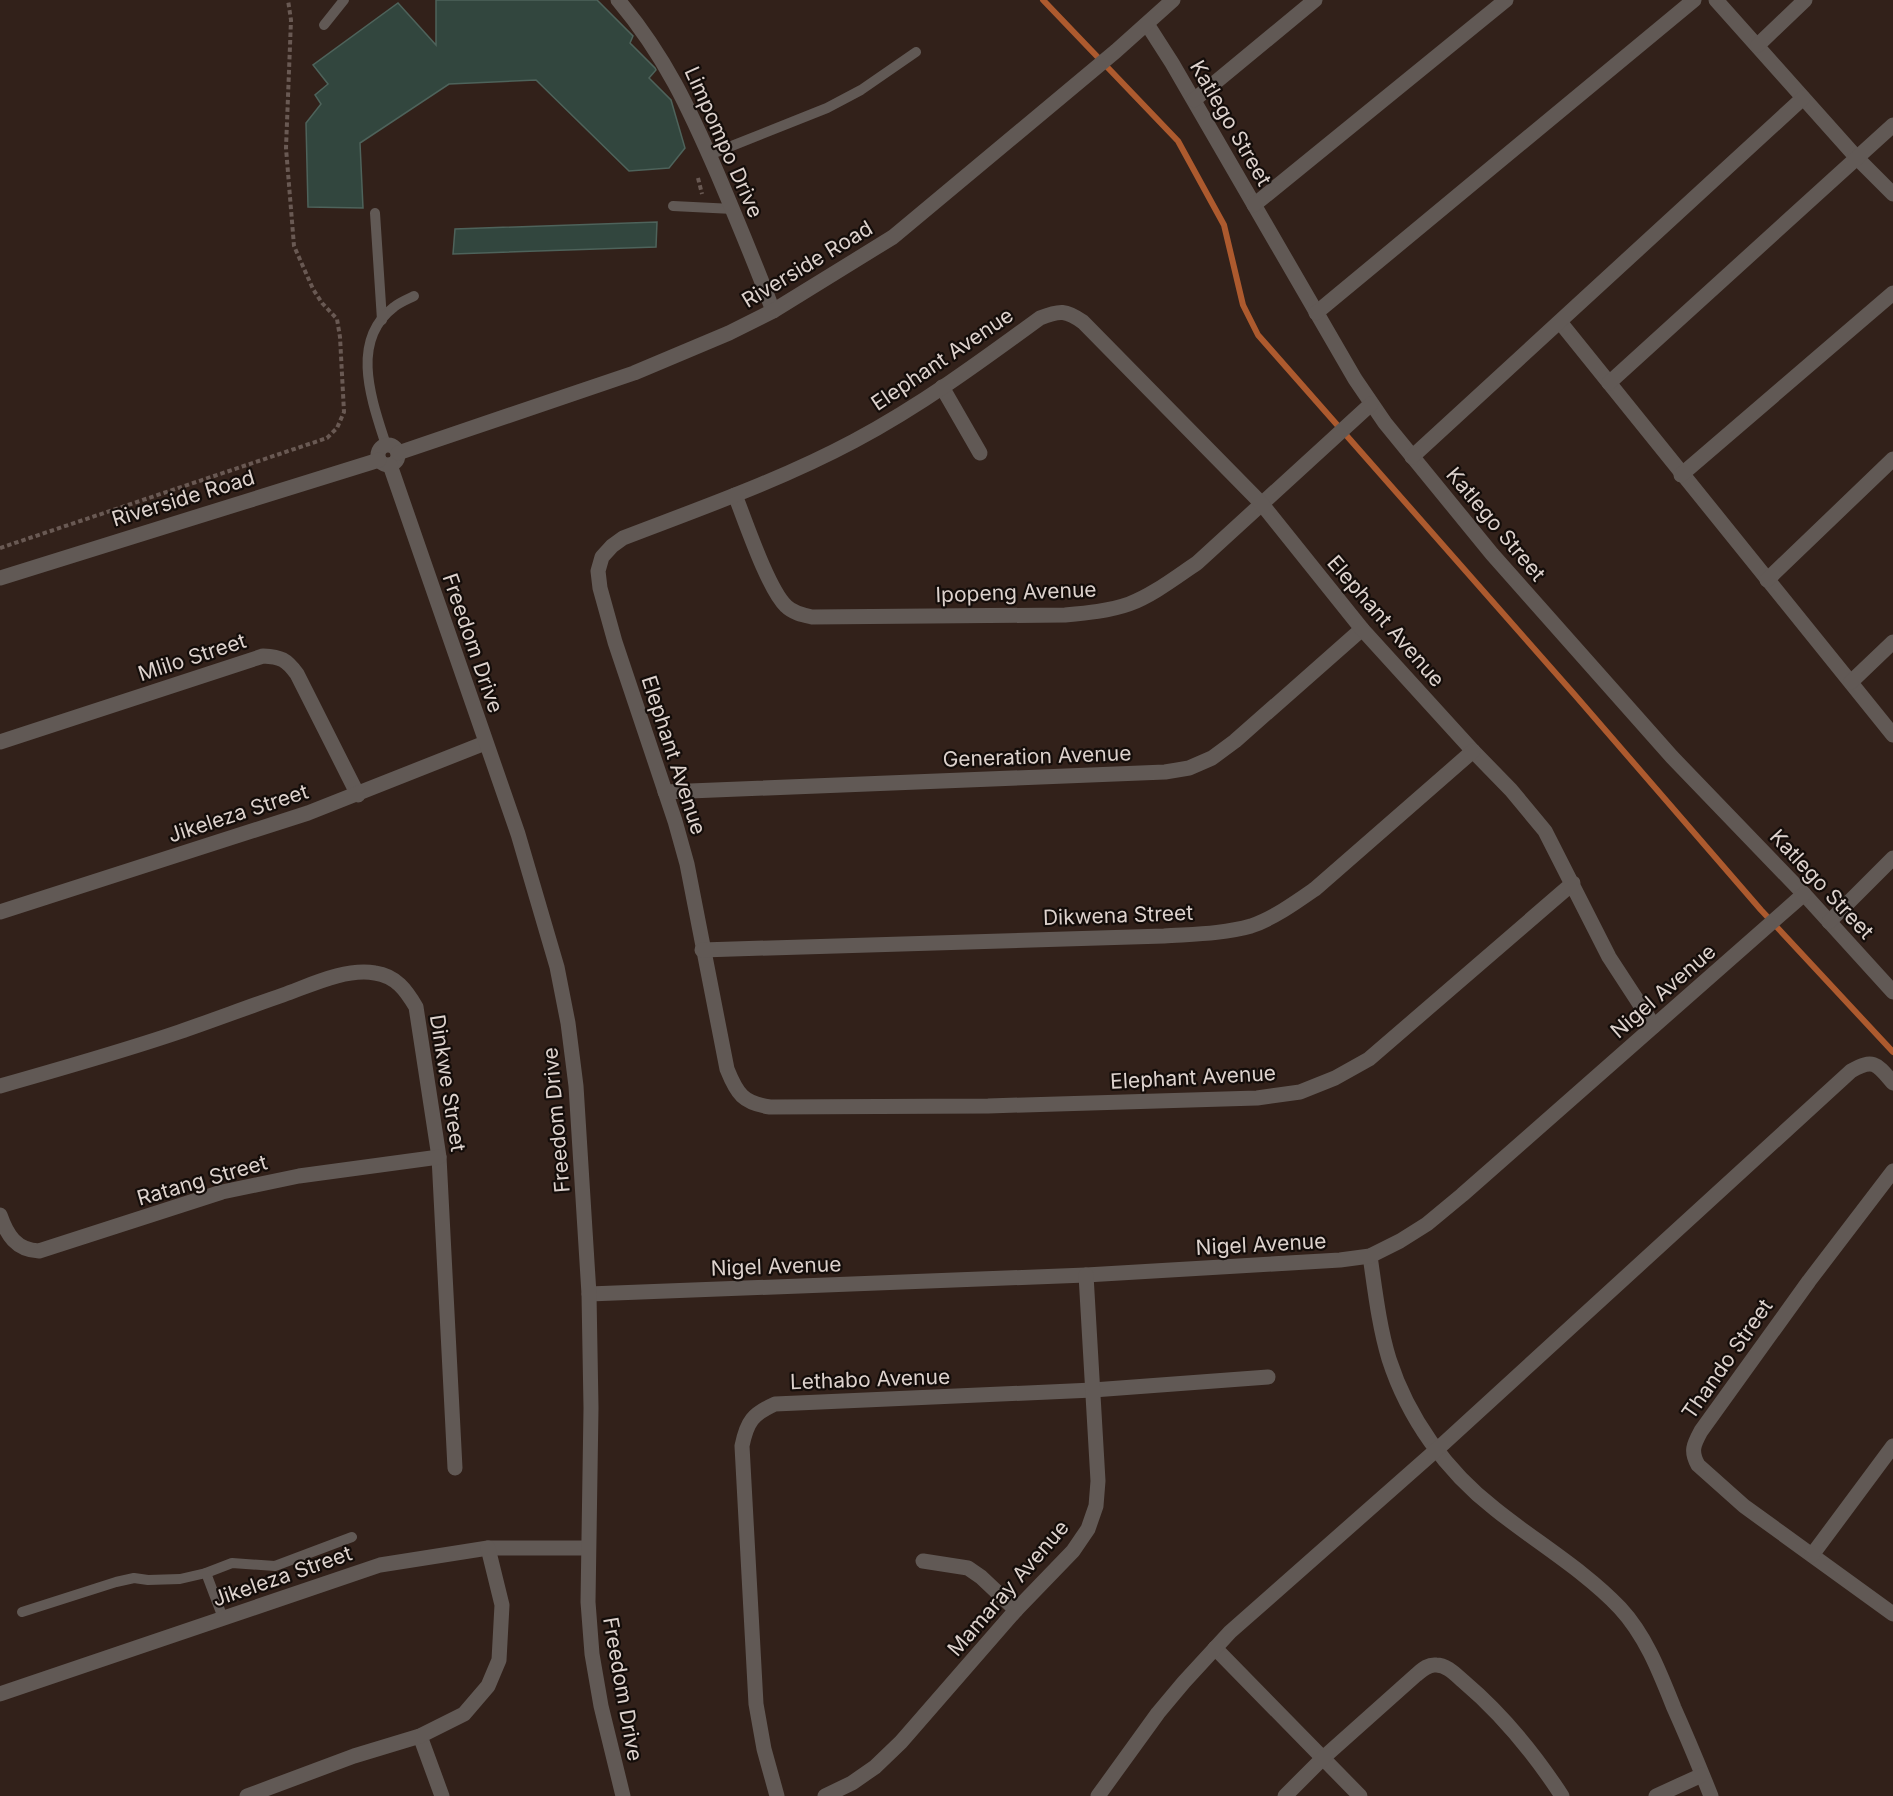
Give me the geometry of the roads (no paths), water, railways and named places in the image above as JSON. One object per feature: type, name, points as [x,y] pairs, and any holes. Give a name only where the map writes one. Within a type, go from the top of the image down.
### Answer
[{"type":"street","name":"Limpompo Drive","points":[[618,0],[660,54],[682,92],[733,209],[773,311]]},
{"type":"street","name":"Riverside Road","points":[[0,578],[388,456],[634,373],[729,333],[773,311],[893,237],[1069,91],[1173,0]]},
{"type":"street","points":[[1194,100],[1316,0]]},
{"type":"street","points":[[1254,205],[1506,0]]},
{"type":"street","points":[[1316,313],[1694,0]]},
{"type":"street","points":[[1716,0],[1857,158],[1893,194]]},
{"type":"street","points":[[1758,45],[1805,0]]},
{"type":"street","name":"Katlego Street","points":[[1147,24],[1194,100],[1371,404],[1492,554],[1664,749],[1804,894],[1893,992]]},
{"type":"street","points":[[1412,457],[1803,98]]},
{"type":"street","points":[[1609,383],[1893,125]]},
{"type":"street","points":[[1682,475],[1893,293]]},
{"type":"street","name":"Elephant Avenue","points":[[1063,311],[1083,321],[1261,503],[1362,629],[1473,752],[1511,790],[1545,831],[1573,883],[1369,1059],[1335,1078],[1300,1092],[1257,1098],[988,1106],[770,1107],[753,1104],[744,1099],[734,1086],[727,1069],[687,864],[615,642],[600,588],[598,571],[602,557],[623,538],[796,469],[853,441],[942,387],[1040,318],[1063,311]]},
{"type":"street","points":[[1560,322],[1893,735]]},
{"type":"street","points":[[942,387],[980,453]]},
{"type":"street","name":"Ipopeng Avenue","points":[[735,495],[779,598],[797,613],[812,617],[1065,615],[1109,609],[1130,604],[1197,563],[1371,404]]},
{"type":"street","name":"Freedom Drive","points":[[388,456],[518,834],[560,978],[568,1023],[576,1086],[589,1294],[591,1408],[587,1548],[588,1602],[592,1654],[623,1796]]},
{"type":"street","points":[[1767,580],[1893,459]]},
{"type":"street","name":"Generation Avenue","points":[[665,792],[1165,772],[1189,768],[1212,758],[1235,741],[1362,629]]},
{"type":"street","points":[[1851,682],[1893,642]]},
{"type":"street","name":"Mlilo Street","points":[[0,742],[263,656],[276,657],[288,661],[297,674],[358,795]]},
{"type":"street","name":"Jikeleza Street","points":[[0,912],[308,813],[485,743]]},
{"type":"street","name":"Dikwena Street","points":[[702,950],[1164,936],[1220,932],[1252,926],[1287,908],[1315,889],[1473,752]]},
{"type":"street","points":[[1829,922],[1893,858]]},
{"type":"street","points":[[1573,883],[1609,957],[1654,1026]]},
{"type":"street","name":"Nigel Avenue","points":[[589,1294],[1086,1275],[1311,1263],[1370,1256],[1427,1224],[1804,894]]},
{"type":"street","name":"Dinkwe Street","points":[[0,1086],[178,1032],[327,980],[354,974],[376,973],[397,981],[408,993],[416,1007],[439,1157],[455,1468]]},
{"type":"street","points":[[1098,1796],[1158,1713],[1230,1632],[1435,1450],[1851,1071],[1864,1064],[1875,1065],[1883,1070],[1893,1083]]},
{"type":"street","name":"Ratang Street","points":[[0,1215],[10,1238],[18,1246],[29,1251],[39,1251],[222,1192],[299,1176],[439,1157]]},
{"type":"street","name":"Thando Street","points":[[1893,1171],[1809,1281],[1701,1431],[1693,1446],[1693,1456],[1698,1465],[1744,1506],[1893,1614]]},
{"type":"street","points":[[1370,1256],[1380,1321],[1389,1358],[1403,1393],[1435,1450],[1473,1492],[1597,1586],[1621,1609],[1641,1636],[1658,1670],[1711,1796]]},
{"type":"street","name":"Mamaray Avenue","points":[[825,1796],[852,1783],[875,1767],[901,1742],[1016,1610],[1073,1551],[1088,1529],[1096,1506],[1098,1481],[1086,1275]]},
{"type":"street","name":"Lethabo Avenue","points":[[777,1796],[764,1749],[756,1704],[742,1446],[745,1431],[759,1411],[775,1404],[1093,1390],[1268,1377]]},
{"type":"street","points":[[1812,1555],[1893,1446]]},
{"type":"street","points":[[256,1794],[354,1756],[420,1736],[464,1714],[488,1686],[499,1660],[502,1605],[488,1548]]},
{"type":"street","name":"Jikeleza Street","points":[[0,1694],[380,1565],[488,1548],[587,1548]]},
{"type":"street","points":[[923,1561],[968,1569],[981,1577],[1016,1610]]},
{"type":"street","points":[[1215,1648],[1360,1796]]},
{"type":"street","points":[[1285,1796],[1323,1758],[1425,1667],[1434,1664],[1452,1671],[1484,1699],[1516,1733],[1562,1796]]},
{"type":"street","points":[[420,1736],[442,1796]]},
{"type":"street","points":[[1656,1796],[1702,1775]]},
{"type":"lane","points":[[324,25],[344,0]]},
{"type":"lane","points":[[709,155],[827,108],[861,90],[916,52]]},
{"type":"lane","points":[[673,206],[733,209]]},
{"type":"lane","points":[[375,213],[382,320]]},
{"type":"lane","points":[[388,456],[370,394],[367,352],[372,334],[382,320],[394,307],[414,296]]},
{"type":"lane","points":[[22,1612],[134,1578],[180,1579],[206,1573],[232,1563],[275,1566],[352,1537]]},
{"type":"lane","points":[[206,1573],[224,1618]]},
{"type":"waterway","points":[[1043,0],[1178,141],[1224,225],[1243,305],[1258,335],[1761,910],[1893,1052]]}]
